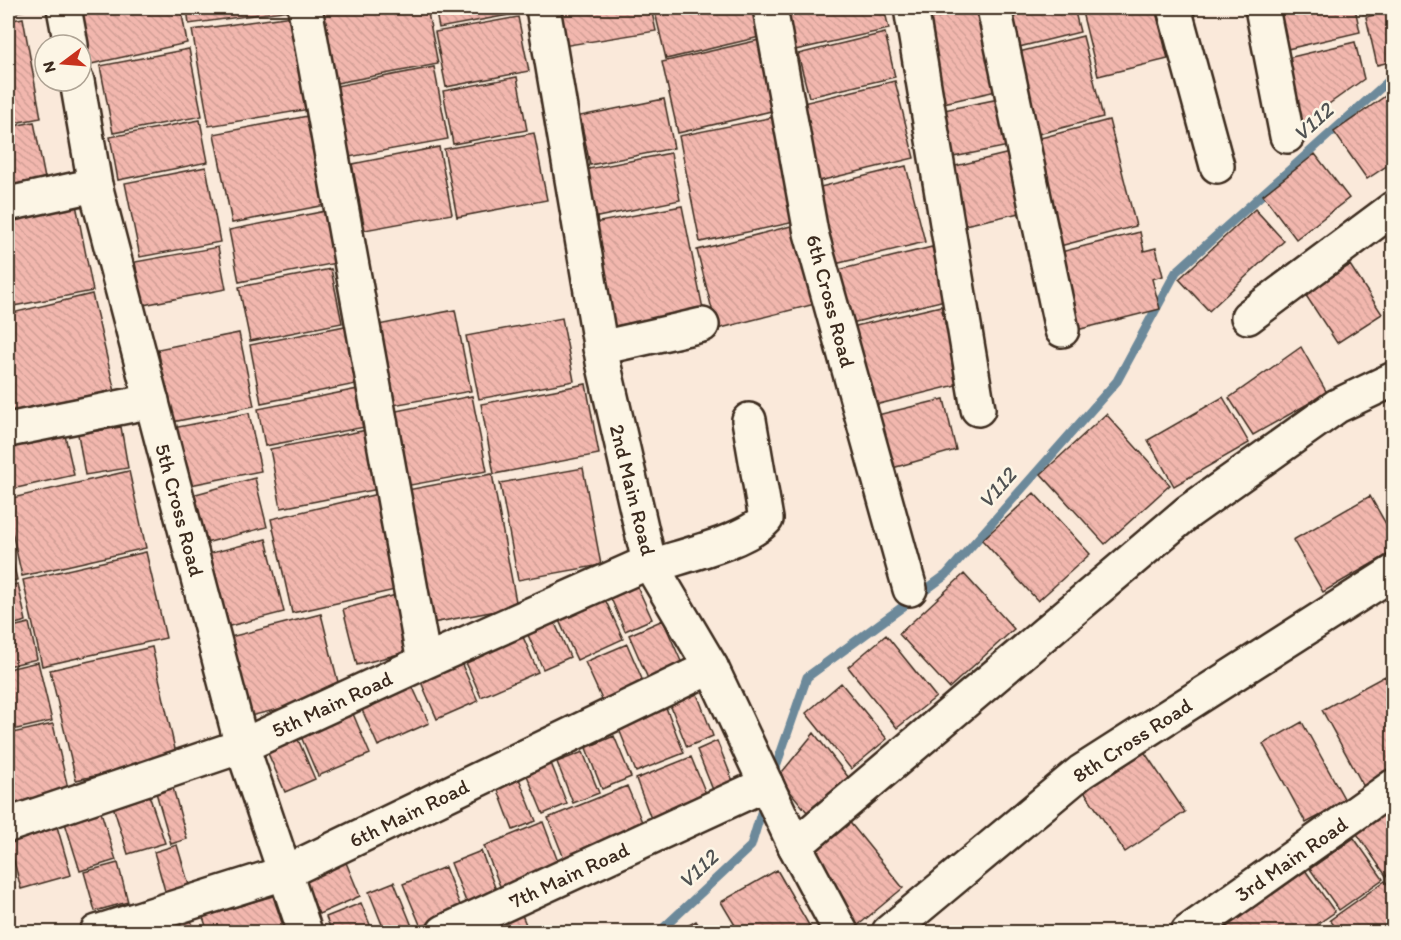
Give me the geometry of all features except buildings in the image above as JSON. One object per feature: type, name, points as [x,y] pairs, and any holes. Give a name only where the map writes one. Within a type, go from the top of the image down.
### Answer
[{"type":"street","points":[[64,8],[69,33]]},
{"type":"street","points":[[305,8],[424,662]]},
{"type":"street","name":"2nd Main Road","points":[[543,8],[600,348],[651,564],[711,668],[795,846],[841,933]]},
{"type":"street","name":"6th Cross Road","points":[[770,8],[811,233],[910,589]]},
{"type":"street","points":[[911,8],[978,410]]},
{"type":"street","points":[[994,8],[1062,330]]},
{"type":"street","points":[[1174,8],[1217,166]]},
{"type":"street","points":[[1262,8],[1287,136]]},
{"type":"street","name":"5th Cross Road","points":[[79,93],[95,185],[242,746],[304,933]]},
{"type":"street","points":[[8,204],[95,185]]},
{"type":"street","points":[[1248,317],[1394,208]]},
{"type":"street","points":[[600,348],[702,325]]},
{"type":"street","points":[[795,846],[1188,512],[1337,406],[1394,379]]},
{"type":"street","points":[[8,430],[152,401]]},
{"type":"street","name":"5th Main Road","points":[[8,825],[242,746],[424,662],[651,564],[735,538],[758,528],[766,519],[749,420]]},
{"type":"street","name":"8th Cross Road","points":[[890,933],[1081,772],[1394,572]]},
{"type":"street","name":"6th Main Road","points":[[97,933],[284,873],[711,668]]},
{"type":"street","name":"3rd Main Road","points":[[1188,933],[1394,786]]},
{"type":"street","name":"7th Main Road","points":[[444,933],[694,818],[771,796]]},
{"type":"waterway","name":"V112","points":[[772,778],[807,677],[946,575],[1117,381],[1176,272],[1394,76]]},
{"type":"waterway","name":"V112","points":[[659,932],[751,846],[764,803]]}]
